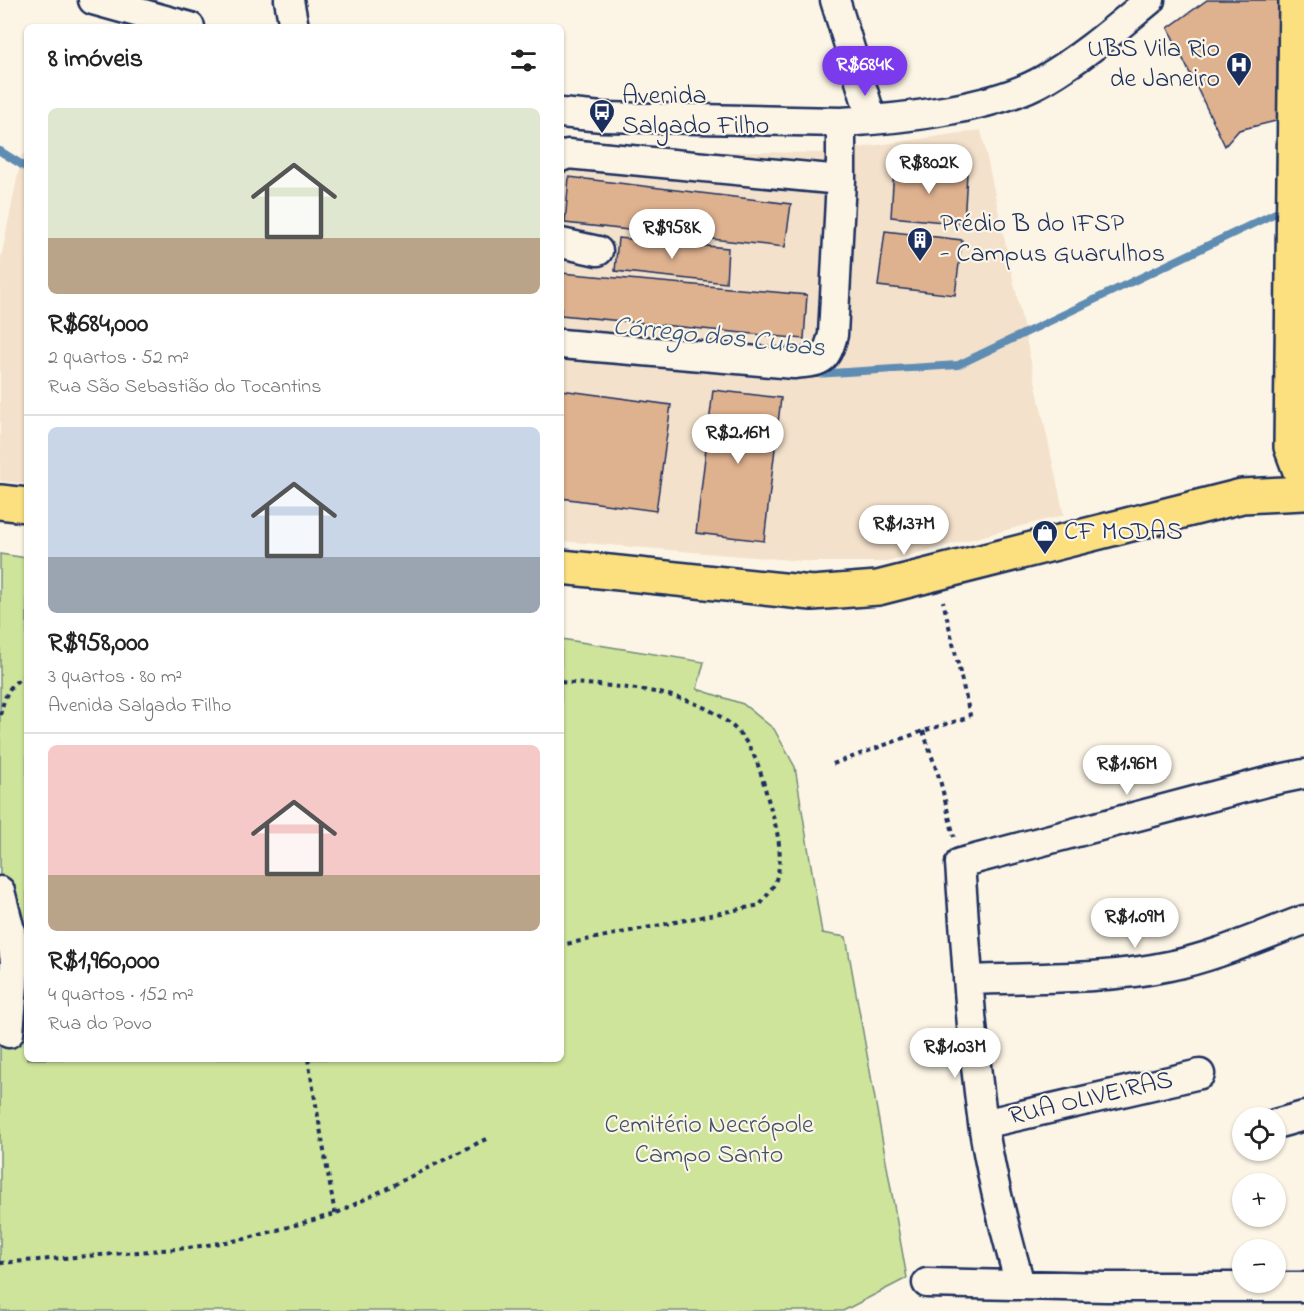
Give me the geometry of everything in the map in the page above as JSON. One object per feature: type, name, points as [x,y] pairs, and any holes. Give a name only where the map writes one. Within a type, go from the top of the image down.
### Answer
[{"type":"main road","points":[[564,567],[812,593],[878,588],[1242,496],[1267,484],[1285,465],[1291,447],[1296,0]]},
{"type":"main road","points":[[1291,447],[1304,482]]},
{"type":"main road","points":[[1242,496],[1304,493]]},
{"type":"main road","points":[[0,502],[24,505]]},
{"type":"street","points":[[93,0],[179,24]]},
{"type":"street","points":[[289,0],[293,24]]},
{"type":"street","points":[[835,0],[872,120]]},
{"type":"street","points":[[564,113],[602,117],[841,122],[957,108],[995,99],[1043,81],[1091,50],[1150,0]]},
{"type":"street","points":[[564,344],[794,364],[823,359],[830,349],[833,335],[841,180],[841,122]]},
{"type":"street","points":[[564,156],[568,154],[841,180]]},
{"type":"street","points":[[564,244],[598,251]]},
{"type":"street","points":[[1020,1284],[1002,1217],[983,1124],[968,980],[960,863],[1304,774]]},
{"type":"street","points":[[0,891],[15,961],[9,1033]]},
{"type":"street","points":[[968,980],[1129,973],[1161,968],[1210,955],[1304,920]]},
{"type":"street","name":"RUA OLIVEIRAS","points":[[983,1124],[1200,1074]]},
{"type":"street","points":[[1286,1121],[1304,1116]]},
{"type":"street","points":[[927,1283],[1107,1287],[1304,1287]]},
{"type":"path","points":[[833,764],[923,731],[967,718],[970,715],[936,575]]},
{"type":"path","points":[[0,716],[5,692],[16,680],[24,676]]},
{"type":"path","points":[[564,682],[664,694],[686,699],[718,715],[738,733],[755,757],[778,833],[779,859],[775,882],[760,905],[564,944]]},
{"type":"path","points":[[923,731],[940,780],[960,863]]},
{"type":"path","points":[[309,1062],[335,1215]]},
{"type":"path","points":[[0,1263],[188,1248],[245,1239],[335,1215],[488,1138]]},
{"type":"shaded area","points":[[981,130],[1064,515],[883,562],[814,562],[564,541],[564,141],[691,151],[823,153]]},
{"type":"shaded area","points":[[22,154],[24,154],[24,484],[0,481],[0,263]]},
{"type":"green space","name":"Cemitério Necrópole Campo Santo","points":[[0,554],[24,558],[24,1062],[564,1062],[564,639],[704,662],[697,689],[743,704],[774,729],[795,767],[822,933],[846,937],[907,1278],[843,1311],[0,1311]]},
{"type":"building","name":"UBS Vila Rio de Janeiro","points":[[1207,0],[1283,0],[1280,120],[1239,130],[1225,146],[1168,28]]},
{"type":"building","points":[[894,167],[967,173],[964,224],[891,217]]},
{"type":"building","points":[[569,177],[791,204],[785,247],[565,223]]},
{"type":"building","name":"Prédio B do IFSP - Campus Guarulhos","points":[[885,231],[962,240],[955,295],[878,286]]},
{"type":"building","points":[[618,238],[728,248],[726,283],[615,271]]},
{"type":"building","points":[[564,273],[807,295],[804,339],[564,315]]},
{"type":"building","points":[[564,390],[671,405],[656,511],[564,498]]},
{"type":"building","points":[[713,390],[781,398],[764,541],[696,533]]},
{"type":"waterway","name":"Córrego dos Cubas","points":[[0,151],[24,166]]},
{"type":"waterway","name":"Córrego dos Cubas","points":[[815,374],[958,365],[1286,208]]},
{"type":"place","name":"UBS Vila Rio de Janeiro","points":[[1239,88]]},
{"type":"place","name":"Avenida Salgado Filho","points":[[602,135]]},
{"type":"place","name":"Prédio B do IFSP - Campus Guarulhos","points":[[920,263]]},
{"type":"place","name":"CF MODAS","points":[[1045,556]]}]
